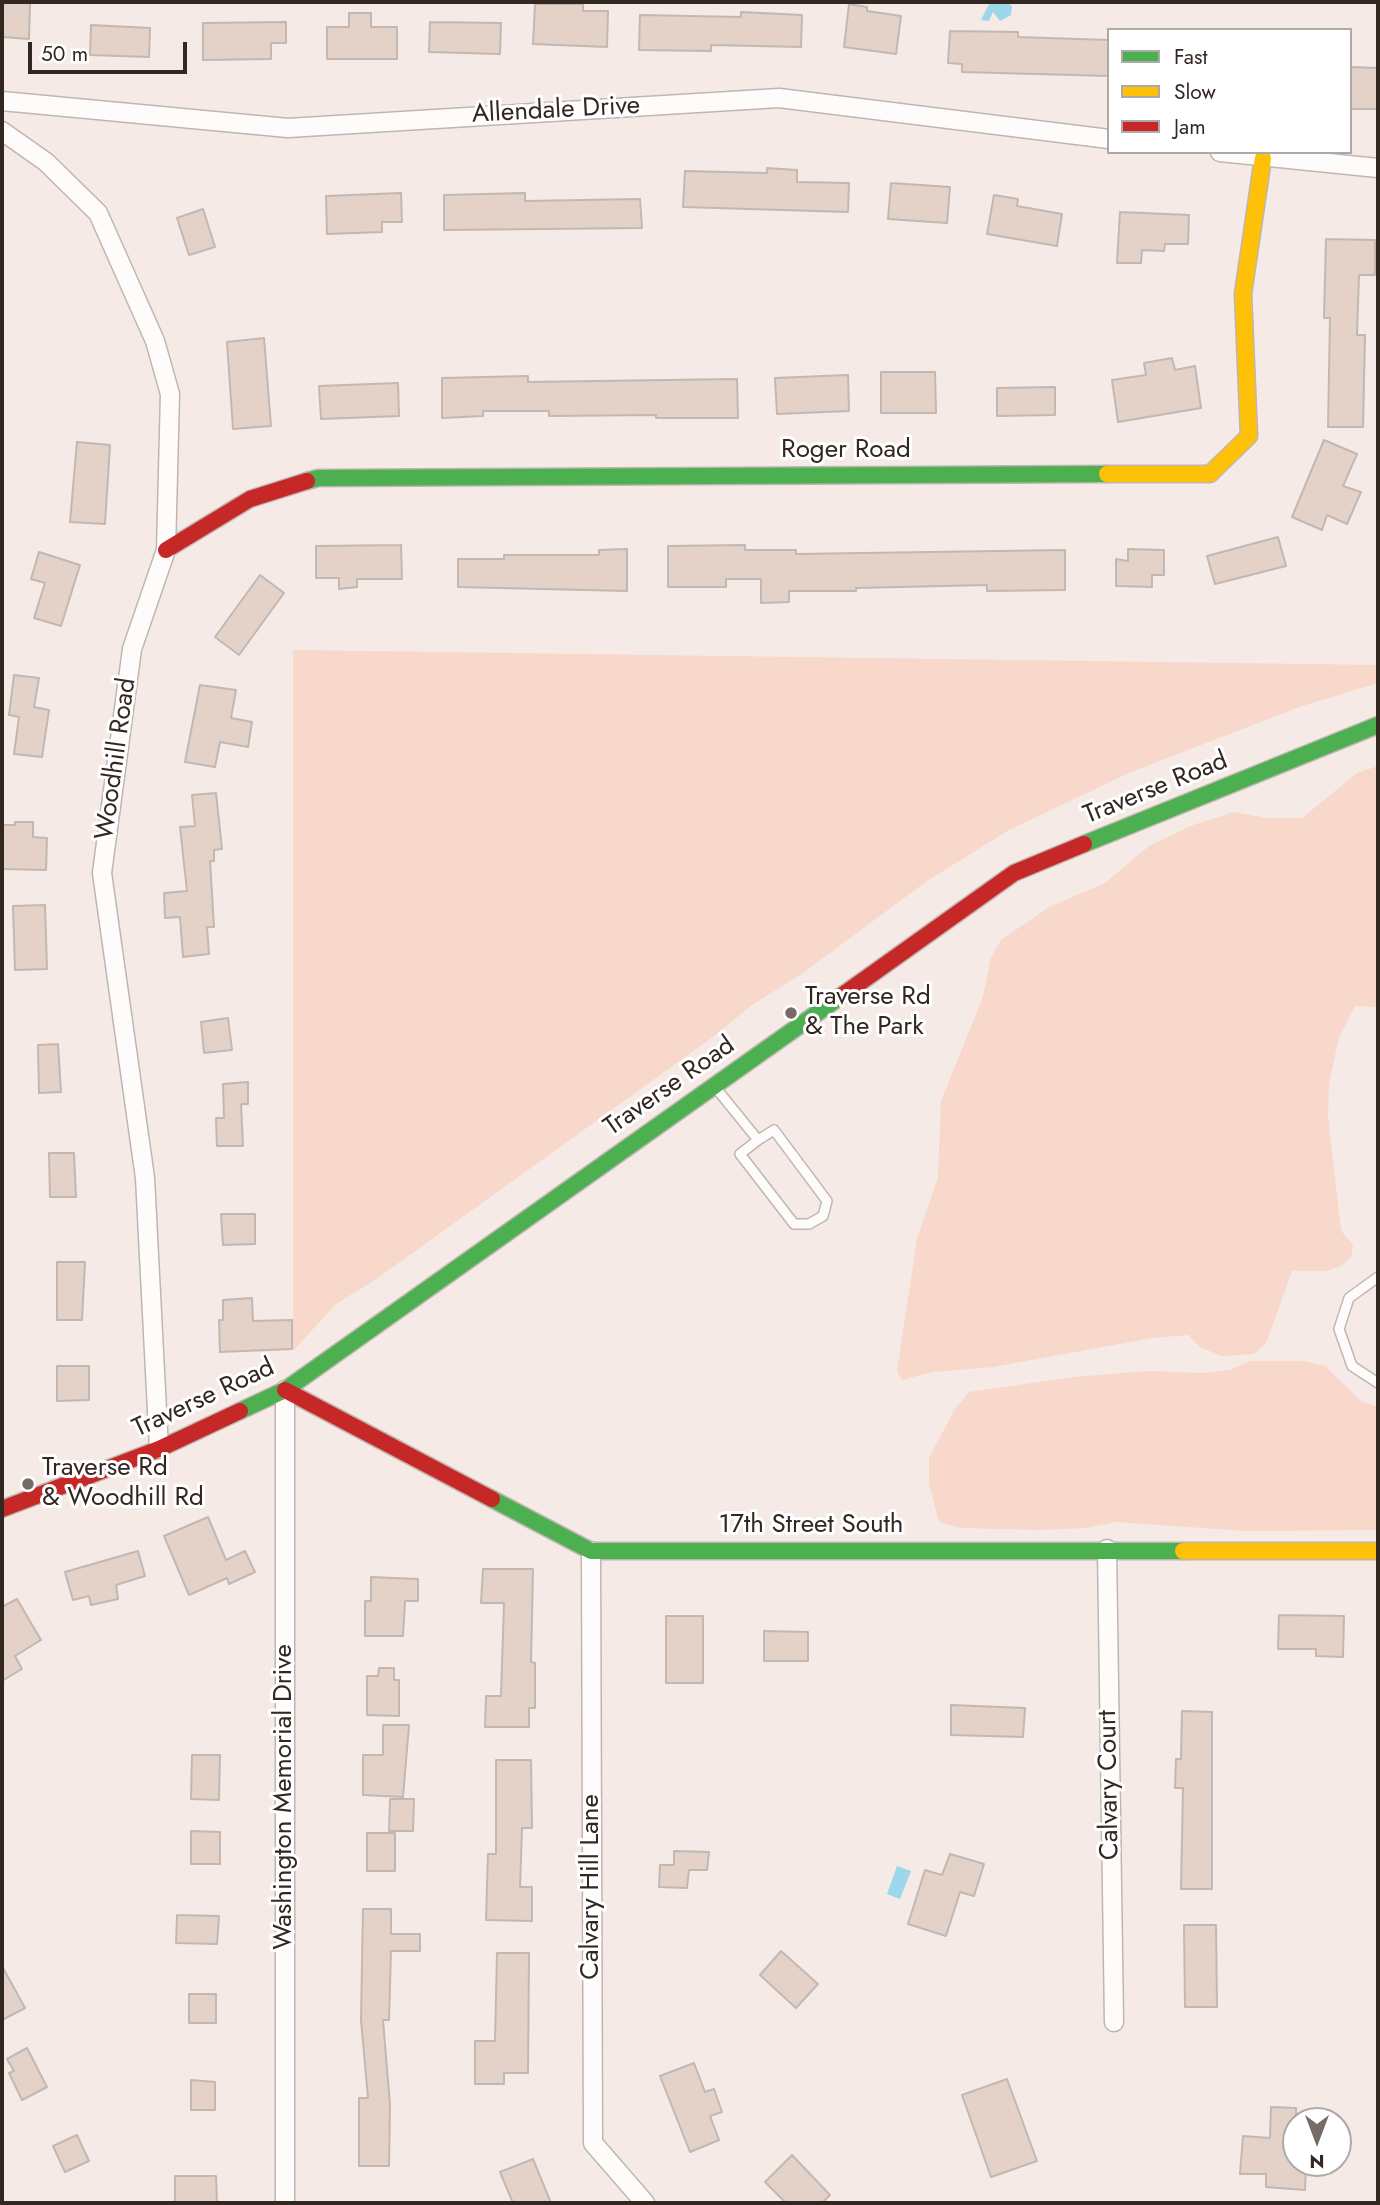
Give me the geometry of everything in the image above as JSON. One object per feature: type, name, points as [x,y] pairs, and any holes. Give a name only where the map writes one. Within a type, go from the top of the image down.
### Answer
[{"type":"street","name":"Allendale Drive","points":[[2,100],[288,128],[779,98],[1107,139]]},
{"type":"street","name":"Woodhill Road","points":[[2,131],[46,162],[98,213],[155,341],[170,394],[166,550],[132,649],[102,873],[145,1178],[159,1449]]},
{"type":"street","points":[[1234,154],[1378,168]]},
{"type":"street","name":"Roger Road","points":[[166,550],[250,499],[318,478],[1210,474],[1249,436],[1243,294],[1263,158]]},
{"type":"street","name":"Traverse Road","points":[[2,1509],[159,1449],[285,1390],[1014,873],[1378,725]]},
{"type":"street","name":"17th Street South","points":[[285,1390],[591,1551],[1378,1550]]},
{"type":"street","name":"Washington Memorial Drive","points":[[285,1390],[285,2203]]},
{"type":"street","name":"Calvary Court","points":[[1107,1549],[1114,2022]]},
{"type":"street","name":"Calvary Hill Lane","points":[[591,1551],[593,2143],[645,2203]]},
{"type":"lane","points":[[714,1086],[758,1140]]},
{"type":"lane","points":[[774,1130],[827,1201],[823,1216],[809,1224],[794,1224],[740,1154],[758,1140],[774,1130]]},
{"type":"lane","points":[[1378,1277],[1349,1298],[1339,1329],[1352,1366],[1378,1383]]},
{"type":"shaded area","points":[[293,650],[1378,665],[1378,683],[1302,706],[1131,772],[1009,830],[927,881],[375,1280],[336,1304],[293,1351]]},
{"type":"shaded area","points":[[1378,766],[1378,1007],[1355,1006],[1339,1037],[1329,1083],[1328,1117],[1340,1221],[1342,1232],[1353,1245],[1351,1257],[1341,1266],[1327,1271],[1292,1271],[1266,1343],[1254,1354],[1221,1356],[1200,1347],[1188,1335],[1152,1338],[993,1367],[932,1372],[902,1380],[897,1371],[917,1239],[938,1177],[941,1101],[983,997],[991,957],[1001,940],[1049,907],[1105,883],[1149,846],[1193,825],[1234,812],[1266,818],[1302,818],[1357,773]]},
{"type":"shaded area","points":[[1250,1361],[1303,1361],[1325,1366],[1361,1401],[1378,1407],[1378,1530],[1245,1531],[1116,1522],[1086,1528],[1039,1530],[961,1528],[939,1522],[929,1484],[929,1458],[955,1409],[969,1392],[1074,1377],[1148,1371],[1202,1373],[1230,1370]]},
{"type":"water","points":[[990,2],[1006,2],[1012,6],[1011,15],[1000,21],[993,12],[989,21],[981,20]]},
{"type":"water","points":[[897,1866],[911,1871],[900,1899],[887,1894]]},
{"type":"building","points":[[2,2],[30,2],[29,39],[2,37]]},
{"type":"building","points":[[535,4],[583,4],[583,11],[608,11],[607,47],[533,44]]},
{"type":"building","points":[[849,4],[867,7],[867,11],[901,16],[896,54],[844,47]]},
{"type":"building","points":[[741,12],[802,15],[801,47],[711,45],[711,51],[639,50],[640,15],[741,17]]},
{"type":"building","points":[[349,13],[371,13],[371,27],[397,27],[397,59],[327,59],[327,27],[349,27]]},
{"type":"building","points":[[286,22],[286,43],[271,43],[271,59],[203,60],[203,23]]},
{"type":"building","points":[[430,22],[501,23],[500,54],[429,52]]},
{"type":"building","points":[[91,25],[150,28],[149,57],[90,55]]},
{"type":"building","points":[[950,31],[1018,32],[1018,37],[1107,40],[1107,76],[962,72],[962,64],[948,63]]},
{"type":"building","points":[[1352,67],[1378,68],[1378,109],[1352,109]]},
{"type":"building","points":[[767,168],[797,170],[797,182],[849,183],[848,212],[683,207],[685,171],[767,173]]},
{"type":"building","points":[[891,183],[950,187],[947,223],[888,219]]},
{"type":"building","points":[[401,193],[402,222],[382,222],[382,232],[327,234],[326,196]]},
{"type":"building","points":[[525,193],[525,201],[640,199],[642,228],[444,230],[444,195]]},
{"type":"building","points":[[994,195],[1018,199],[1017,206],[1062,214],[1057,246],[987,234]]},
{"type":"building","points":[[203,209],[215,247],[189,255],[177,218]]},
{"type":"building","points":[[1120,212],[1189,215],[1188,244],[1165,244],[1164,251],[1142,250],[1141,263],[1117,263]]},
{"type":"building","points":[[1326,239],[1375,240],[1375,275],[1359,275],[1357,335],[1365,335],[1363,427],[1328,427],[1330,318],[1324,318]]},
{"type":"building","points":[[264,338],[271,426],[233,429],[227,342]]},
{"type":"building","points":[[1172,358],[1175,370],[1195,366],[1201,408],[1118,422],[1112,380],[1146,375],[1144,363]]},
{"type":"building","points":[[881,372],[935,372],[936,413],[881,413]]},
{"type":"building","points":[[848,375],[849,411],[777,414],[775,378]]},
{"type":"building","points":[[528,376],[528,382],[737,379],[738,418],[656,418],[656,415],[549,416],[549,411],[483,411],[483,416],[442,418],[442,378]]},
{"type":"building","points":[[398,383],[399,416],[321,419],[319,386]]},
{"type":"building","points":[[1055,387],[1055,415],[997,416],[997,388]]},
{"type":"building","points":[[1324,440],[1357,454],[1343,486],[1361,492],[1347,524],[1327,515],[1322,530],[1292,517]]},
{"type":"building","points":[[77,442],[110,445],[105,524],[70,522]]},
{"type":"building","points":[[1278,537],[1286,566],[1215,584],[1207,556]]},
{"type":"building","points":[[401,545],[402,579],[357,579],[357,587],[339,589],[339,578],[316,578],[316,546]]},
{"type":"building","points":[[745,545],[745,550],[796,550],[796,554],[1065,550],[1065,590],[987,591],[987,585],[856,588],[856,591],[789,591],[789,602],[761,603],[761,579],[726,579],[726,587],[668,587],[668,546]]},
{"type":"building","points":[[627,549],[627,591],[458,587],[458,559],[504,559],[504,555],[599,555],[599,550]]},
{"type":"building","points":[[1128,549],[1164,550],[1164,575],[1152,575],[1152,587],[1116,586],[1116,559],[1128,561]]},
{"type":"building","points":[[39,552],[80,565],[61,626],[34,618],[45,583],[31,579]]},
{"type":"building","points":[[260,575],[284,593],[239,655],[215,637]]},
{"type":"building","points":[[14,675],[39,678],[34,707],[49,710],[42,757],[14,754],[19,717],[9,715]]},
{"type":"building","points":[[200,685],[236,690],[231,718],[252,722],[248,747],[220,742],[215,767],[185,762]]},
{"type":"building","points":[[216,793],[222,849],[214,850],[214,861],[210,861],[214,927],[207,927],[209,954],[183,957],[180,917],[165,918],[164,893],[187,891],[180,827],[195,826],[192,795]]},
{"type":"building","points":[[15,822],[33,822],[33,837],[47,838],[46,870],[2,869],[2,825],[15,825]]},
{"type":"building","points":[[45,905],[47,969],[15,970],[13,906]]},
{"type":"building","points":[[228,1018],[232,1050],[204,1053],[201,1022]]},
{"type":"building","points":[[58,1044],[61,1092],[39,1093],[38,1045]]},
{"type":"building","points":[[248,1082],[248,1104],[241,1104],[243,1146],[217,1146],[216,1118],[224,1118],[223,1084]]},
{"type":"building","points":[[49,1153],[74,1153],[76,1197],[50,1197]]},
{"type":"building","points":[[221,1214],[255,1214],[255,1244],[223,1245]]},
{"type":"building","points":[[57,1262],[85,1262],[82,1320],[57,1320]]},
{"type":"building","points":[[252,1298],[253,1321],[292,1320],[292,1349],[220,1352],[219,1320],[223,1320],[223,1300]]},
{"type":"building","points":[[57,1366],[89,1366],[89,1400],[57,1401]]},
{"type":"building","points":[[208,1517],[226,1560],[245,1551],[255,1572],[229,1584],[227,1578],[189,1595],[164,1536]]},
{"type":"building","points":[[138,1551],[145,1576],[116,1585],[118,1599],[91,1605],[89,1596],[73,1600],[65,1572]]},
{"type":"building","points":[[483,1569],[533,1569],[531,1662],[535,1663],[535,1708],[529,1708],[529,1727],[485,1727],[486,1696],[501,1696],[504,1603],[481,1603]]},
{"type":"building","points":[[371,1577],[418,1579],[418,1601],[405,1601],[403,1636],[365,1636],[365,1601],[371,1601]]},
{"type":"building","points":[[17,1599],[41,1640],[15,1656],[22,1669],[2,1681],[2,1607]]},
{"type":"building","points":[[1279,1615],[1344,1616],[1343,1657],[1316,1656],[1316,1649],[1278,1649]]},
{"type":"building","points":[[666,1616],[703,1616],[703,1683],[666,1683]]},
{"type":"building","points":[[764,1631],[808,1632],[808,1661],[764,1661]]},
{"type":"building","points":[[379,1668],[394,1668],[394,1680],[399,1680],[399,1716],[367,1715],[367,1676],[378,1676]]},
{"type":"building","points":[[951,1705],[1025,1708],[1023,1737],[951,1735]]},
{"type":"building","points":[[1182,1711],[1212,1712],[1212,1889],[1181,1889],[1183,1788],[1175,1788],[1176,1759],[1181,1759]]},
{"type":"building","points":[[383,1725],[409,1725],[403,1797],[363,1795],[363,1755],[383,1755]]},
{"type":"building","points":[[192,1755],[220,1755],[219,1800],[191,1799]]},
{"type":"building","points":[[496,1760],[531,1760],[532,1828],[522,1828],[520,1887],[532,1887],[532,1921],[486,1920],[488,1854],[496,1854]]},
{"type":"building","points":[[390,1799],[414,1799],[413,1831],[389,1831]]},
{"type":"building","points":[[191,1831],[220,1832],[220,1864],[191,1864]]},
{"type":"building","points":[[367,1833],[395,1833],[395,1871],[367,1871]]},
{"type":"building","points":[[674,1851],[709,1852],[707,1870],[689,1870],[687,1888],[659,1887],[660,1865],[674,1865]]},
{"type":"building","points":[[950,1854],[984,1864],[974,1896],[960,1892],[946,1936],[908,1924],[925,1870],[942,1875]]},
{"type":"building","points":[[363,1909],[391,1909],[391,1934],[420,1934],[420,1951],[391,1951],[389,2020],[383,2020],[390,2105],[389,2166],[359,2166],[359,2098],[368,2098],[361,2020]]},
{"type":"building","points":[[177,1915],[219,1916],[217,1944],[176,1943]]},
{"type":"building","points":[[1184,1925],[1216,1925],[1217,2007],[1185,2007]]},
{"type":"building","points":[[781,1951],[818,1984],[796,2008],[760,1975]]},
{"type":"building","points":[[497,1953],[529,1953],[528,2073],[504,2073],[504,2084],[475,2084],[475,2041],[495,2041]]},
{"type":"building","points":[[2,1966],[25,2008],[2,2020]]},
{"type":"building","points":[[189,1994],[216,1994],[216,2023],[189,2023]]},
{"type":"building","points":[[27,2048],[47,2087],[22,2100],[9,2073],[14,2071],[7,2059]]},
{"type":"building","points":[[694,2063],[705,2092],[714,2089],[722,2112],[710,2116],[719,2140],[690,2152],[660,2076]]},
{"type":"building","points":[[1007,2079],[1037,2161],[991,2177],[962,2095]]},
{"type":"building","points":[[191,2080],[215,2082],[215,2110],[191,2110]]},
{"type":"building","points":[[1271,2107],[1282,2107],[1282,2177],[1305,2177],[1305,2190],[1266,2187],[1266,2174],[1240,2174],[1243,2136],[1270,2138]]},
{"type":"building","points":[[77,2135],[89,2161],[65,2172],[53,2146]]},
{"type":"building","points":[[792,2155],[830,2195],[822,2203],[786,2203],[765,2182]]},
{"type":"building","points":[[533,2159],[551,2203],[513,2203],[500,2172]]},
{"type":"building","points":[[175,2176],[216,2176],[217,2203],[175,2203]]},
{"type":"traffic: fast","points":[[307,481],[318,478],[1107,474]]},
{"type":"traffic: fast","points":[[1084,844],[1378,725]]},
{"type":"traffic: fast","points":[[240,1411],[285,1390],[844,994]]},
{"type":"traffic: fast","points":[[492,1499],[591,1551],[1183,1551]]},
{"type":"traffic: slow","points":[[1107,474],[1210,474],[1249,436],[1243,294],[1263,158]]},
{"type":"traffic: slow","points":[[1183,1551],[1378,1551]]},
{"type":"traffic: jam","points":[[166,550],[250,499],[307,481]]},
{"type":"traffic: jam","points":[[844,994],[1014,873],[1084,844]]},
{"type":"traffic: jam","points":[[285,1390],[492,1499]]},
{"type":"traffic: jam","points":[[2,1509],[159,1449],[240,1411]]},
{"type":"place","name":"Traverse Rd & The Park","points":[[791,1013]]},
{"type":"place","name":"Traverse Rd & Woodhill Rd","points":[[28,1484]]}]
